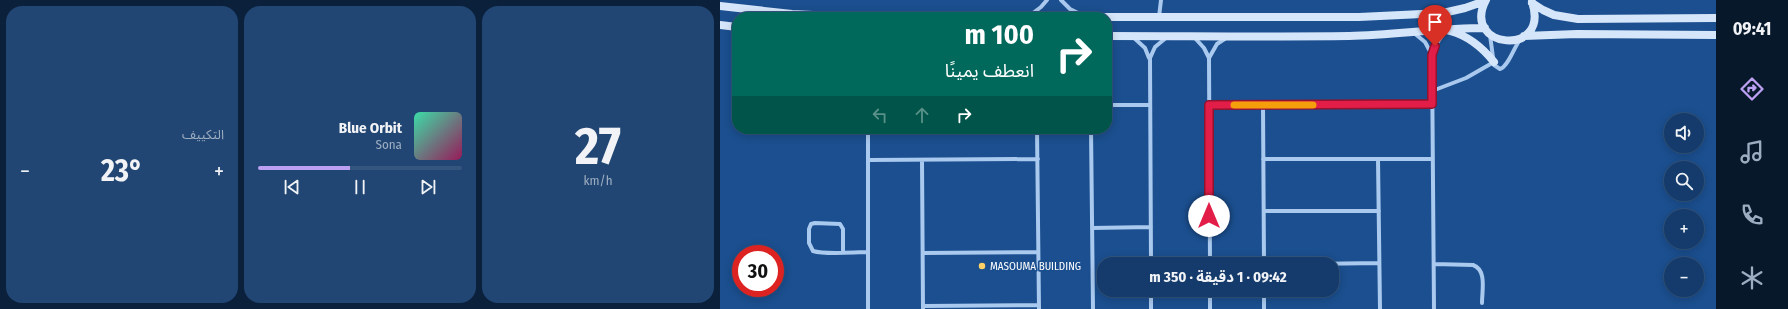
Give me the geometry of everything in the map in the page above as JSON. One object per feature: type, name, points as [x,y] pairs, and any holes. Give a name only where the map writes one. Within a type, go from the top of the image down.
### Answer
[{"type":"street","points":[[1035,12],[1046,0]]},
{"type":"street","points":[[1061,0],[1070,9],[1076,12]]},
{"type":"street","points":[[1159,17],[1161,0]]},
{"type":"street","points":[[1112,17],[1341,17],[1408,15],[1454,11],[1485,0]]},
{"type":"street","points":[[1485,0],[1481,14],[1487,31],[1494,62]]},
{"type":"street","points":[[1446,30],[1468,38],[1478,44],[1494,62],[1498,69],[1505,67],[1511,52],[1522,37],[1530,30],[1534,21],[1535,12],[1531,2]]},
{"type":"street","points":[[1531,2],[1554,15],[1578,19],[1716,18]]},
{"type":"street","points":[[720,6],[788,12]]},
{"type":"street","points":[[720,25],[732,26]]},
{"type":"street","points":[[1434,309],[1432,55],[1435,46],[1446,30]]},
{"type":"street","points":[[1112,36],[1349,36],[1446,30],[1487,31],[1495,38],[1507,42],[1522,37],[1578,34],[1716,35]]},
{"type":"street","points":[[1413,33],[1425,42],[1432,55]]},
{"type":"street","points":[[1132,36],[1145,48],[1150,58]]},
{"type":"street","points":[[1151,257],[1149,105],[1150,58],[1155,47],[1169,36]]},
{"type":"street","points":[[1193,36],[1204,48],[1208,58],[1210,257]]},
{"type":"street","points":[[1208,58],[1217,44],[1231,36]]},
{"type":"street","points":[[1432,91],[1466,78],[1494,62]]},
{"type":"street","points":[[1209,105],[1432,104]]},
{"type":"street","points":[[1112,105],[1149,105]]},
{"type":"street","points":[[1263,105],[1264,257]]},
{"type":"street","points":[[868,134],[868,309]]},
{"type":"street","points":[[922,160],[923,308],[1038,307],[1037,134]]},
{"type":"street","points":[[1091,134],[1093,309]]},
{"type":"street","points":[[868,160],[1038,159]]},
{"type":"street","points":[[1263,159],[1432,159]]},
{"type":"street","points":[[1378,159],[1380,309]]},
{"type":"street","points":[[1264,211],[1379,210]]},
{"type":"street","points":[[843,252],[843,229],[840,224],[811,224],[809,228],[809,243],[811,250],[818,252],[843,252],[868,252]]},
{"type":"street","points":[[1092,228],[1151,227]]},
{"type":"street","points":[[922,253],[1038,252]]},
{"type":"street","points":[[1339,264],[1379,263]]},
{"type":"street","points":[[1434,264],[1470,265],[1478,268],[1482,276],[1482,302]]},
{"type":"street","points":[[1151,297],[1151,309]]},
{"type":"street","points":[[1210,297],[1210,309]]},
{"type":"street","points":[[1264,297],[1264,309]]},
{"type":"slow traffic","points":[[1234,105],[1313,105]]},
{"type":"place","name":"MASOUMA BUILDING","points":[[982,266]]},
{"type":"route","points":[[1209,216],[1209,105],[1432,104],[1432,55],[1435,46]]}]
